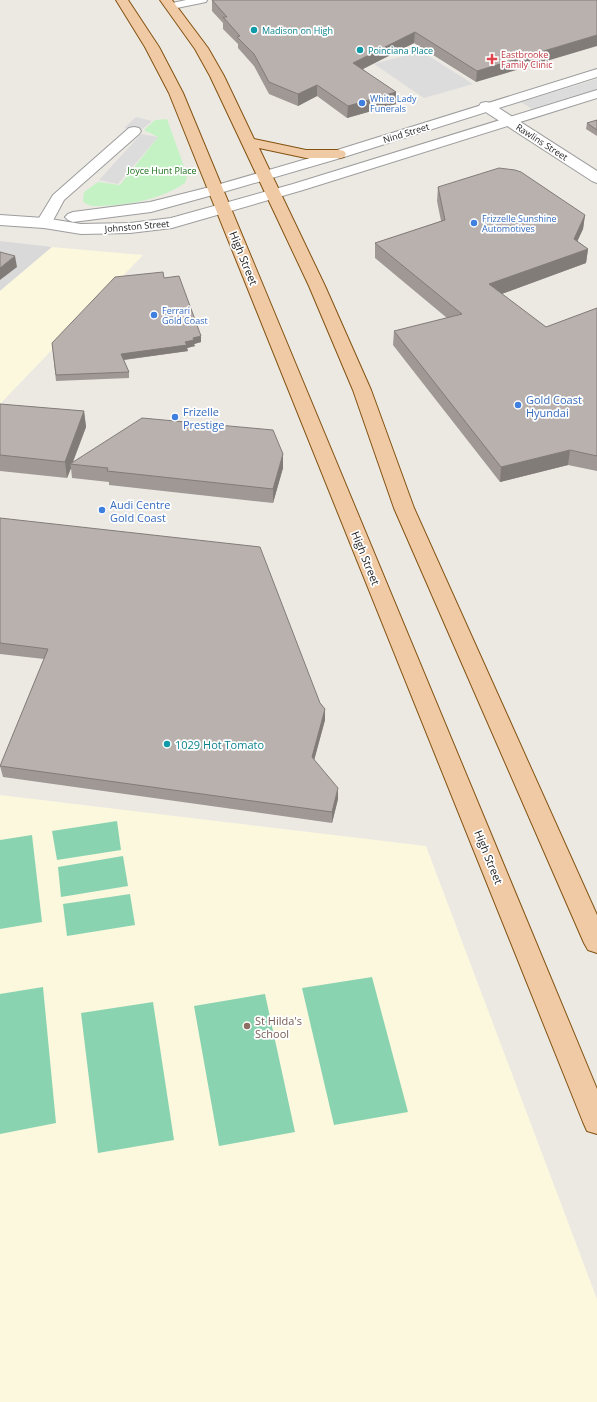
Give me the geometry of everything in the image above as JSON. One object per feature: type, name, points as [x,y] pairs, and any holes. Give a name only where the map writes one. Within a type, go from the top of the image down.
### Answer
[{"type":"main road","name":"High Street","points":[[122,0],[152,47],[176,93],[597,1122]]},
{"type":"main road","points":[[169,3],[202,48],[249,142],[317,286],[362,390],[404,508],[597,943]]},
{"type":"main road","points":[[249,142],[306,154],[339,154]]},
{"type":"street","name":"Nind Street","points":[[269,185],[339,154],[486,106],[597,73]]},
{"type":"street","name":"Nind Street","points":[[215,190],[269,185],[508,121],[597,94]]},
{"type":"street","name":"Rawlins Street","points":[[486,106],[597,178]]},
{"type":"street","points":[[44,223],[58,198],[134,132]]},
{"type":"street","name":"Johnston Street","points":[[0,220],[44,223],[81,229],[130,228],[172,223],[224,209],[269,185]]},
{"type":"street","name":"Johnston Street","points":[[44,223],[79,216],[151,207],[215,190]]},
{"type":"lane","points":[[169,3],[202,0]]},
{"type":"shaded area","points":[[421,51],[473,84],[424,98],[374,64]]},
{"type":"shaded area","points":[[597,79],[597,89],[532,109],[521,102]]},
{"type":"shaded area","points":[[136,117],[152,121],[140,131],[124,128]]},
{"type":"shaded area","points":[[141,134],[158,137],[118,184],[99,180]]},
{"type":"shaded area","points":[[0,241],[52,247],[0,291]]},
{"type":"shaded area","points":[[52,247],[143,255],[0,404],[0,291]]},
{"type":"shaded area","name":"St Hilda's School","points":[[0,795],[426,846],[597,1299],[597,1402],[0,1402]]},
{"type":"green space","name":"Joyce Hunt Place","points":[[167,119],[186,172],[187,177],[185,183],[164,194],[140,201],[104,206],[92,206],[86,204],[83,201],[84,192],[98,182],[120,185],[158,137],[144,130],[155,120]]},
{"type":"green space","points":[[117,821],[121,850],[57,860],[52,831]]},
{"type":"green space","points":[[32,835],[42,922],[0,929],[0,840]]},
{"type":"green space","points":[[123,856],[128,886],[61,897],[58,867]]},
{"type":"green space","points":[[130,894],[135,925],[67,936],[63,904]]},
{"type":"green space","points":[[372,977],[408,1112],[334,1125],[302,988]]},
{"type":"green space","points":[[43,987],[56,1123],[0,1134],[0,994]]},
{"type":"green space","points":[[265,994],[295,1132],[219,1146],[194,1006]]},
{"type":"green space","points":[[153,1002],[174,1140],[98,1153],[81,1013]]},
{"type":"building","points":[[212,0],[597,0],[597,35],[477,71],[415,32],[353,63],[396,92],[348,106],[317,85],[298,94],[269,82],[254,54],[237,37],[240,36],[223,17],[227,17]]},
{"type":"building","points":[[597,120],[597,130],[587,123]]},
{"type":"building","points":[[499,168],[521,172],[585,215],[574,239],[588,249],[489,284],[546,327],[597,308],[597,456],[570,450],[501,467],[394,331],[462,314],[375,243],[445,220],[438,187]]},
{"type":"building","points":[[0,252],[15,256],[0,268]]},
{"type":"building","points":[[163,272],[164,278],[179,276],[201,336],[193,338],[194,340],[185,342],[187,345],[121,354],[129,372],[56,375],[52,343],[115,277]]},
{"type":"building","points":[[0,404],[84,411],[65,462],[0,455]]},
{"type":"building","points":[[142,418],[273,430],[283,454],[273,489],[107,471],[108,468],[70,464]]},
{"type":"building","points":[[0,518],[260,547],[320,703],[325,709],[312,757],[338,788],[332,812],[0,766],[48,649],[0,643]]},
{"type":"place","name":"Madison on High","points":[[254,30]]},
{"type":"place","name":"Poinciana Place","points":[[360,50]]},
{"type":"place","name":"Eastbrooke Family Clinic","points":[[492,59]]},
{"type":"place","name":"White Lady Funerals","points":[[362,103]]},
{"type":"place","name":"Frizzelle Sunshine Automotives","points":[[474,223]]},
{"type":"place","name":"Ferrari Gold Coast","points":[[154,315]]},
{"type":"place","name":"Gold Coast Hyundai","points":[[518,405]]},
{"type":"place","name":"Frizelle Prestige","points":[[175,417]]},
{"type":"place","name":"Audi Centre Gold Coast","points":[[102,510]]},
{"type":"place","name":"1029 Hot Tomato","points":[[167,744]]},
{"type":"place","name":"St Hilda's School","points":[[247,1026]]}]
